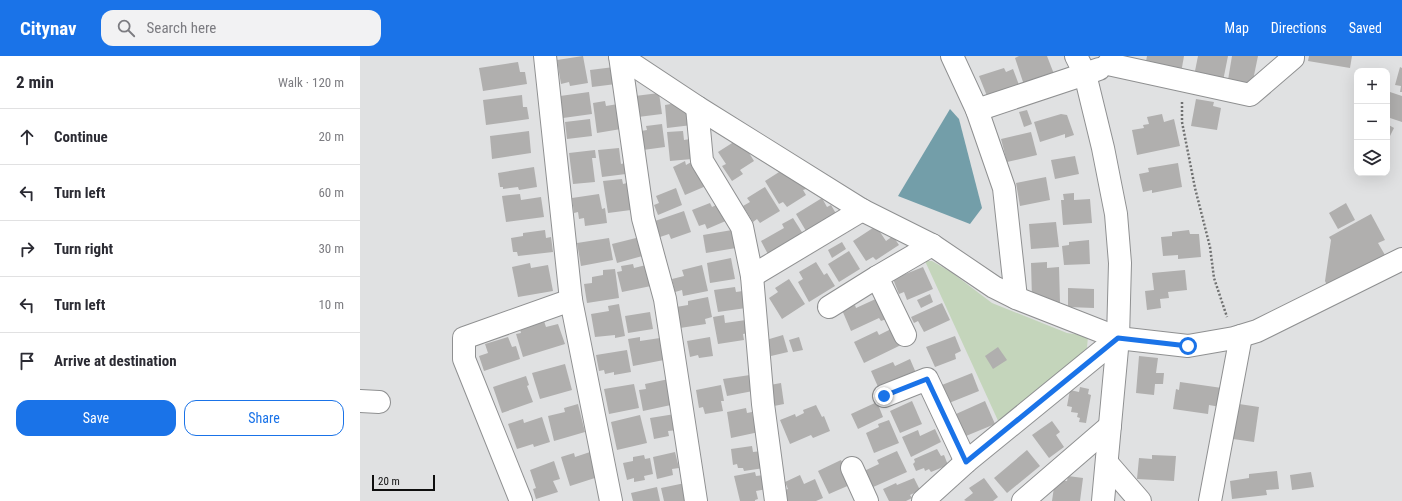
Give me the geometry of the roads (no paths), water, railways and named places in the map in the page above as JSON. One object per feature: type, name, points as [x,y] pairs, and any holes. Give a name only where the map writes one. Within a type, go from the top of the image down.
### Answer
[{"type":"street","points":[[545,56],[571,300],[611,501]]},
{"type":"street","points":[[620,56],[697,107],[862,210],[932,245],[994,287],[1016,298],[1118,338],[1188,346],[1257,332],[1402,259]]},
{"type":"street","points":[[620,56],[643,218],[665,300],[696,501]]},
{"type":"street","points":[[952,56],[977,110],[1004,188],[1016,298]]},
{"type":"street","points":[[977,110],[1081,65],[1113,60],[1182,81],[1250,95],[1293,58],[1293,56]]},
{"type":"street","points":[[1081,65],[1103,148],[1116,214],[1120,263],[1118,338],[1103,501]]},
{"type":"street","points":[[697,107],[702,161],[742,227],[752,276],[763,404],[776,501]]},
{"type":"street","points":[[752,276],[862,210]]},
{"type":"street","points":[[829,307],[932,245]]},
{"type":"street","points":[[877,277],[905,335]]},
{"type":"street","points":[[521,501],[464,358],[464,338],[571,300]]},
{"type":"street","points":[[1210,501],[1237,337]]},
{"type":"street","points":[[923,501],[966,462],[1118,338]]},
{"type":"street","points":[[884,396],[927,379],[966,462]]},
{"type":"street","points":[[1024,501],[1110,426]]},
{"type":"street","points":[[1107,463],[1140,501]]},
{"type":"street","points":[[852,468],[867,501]]},
{"type":"water","points":[[950,109],[959,119],[982,208],[970,224],[898,196]]}]
